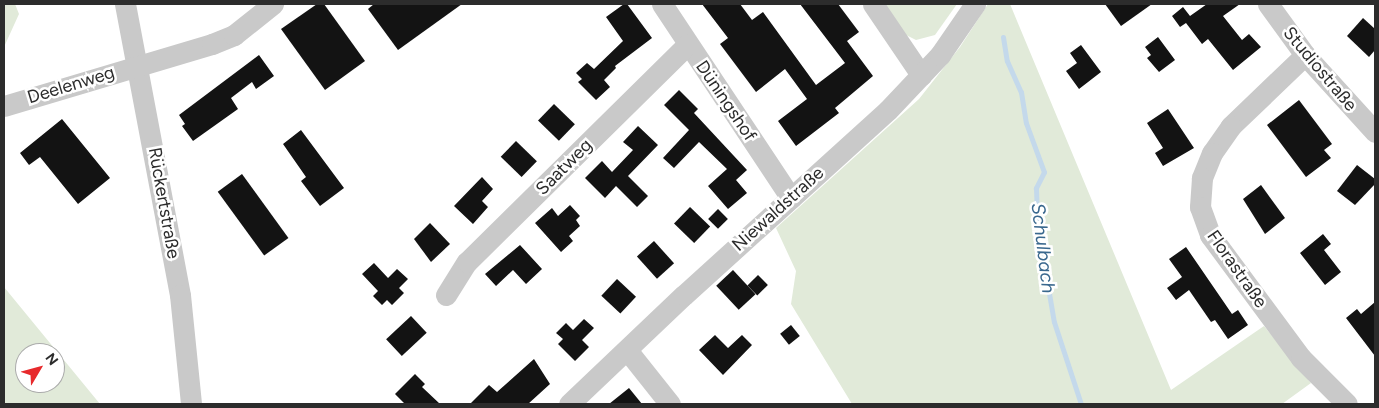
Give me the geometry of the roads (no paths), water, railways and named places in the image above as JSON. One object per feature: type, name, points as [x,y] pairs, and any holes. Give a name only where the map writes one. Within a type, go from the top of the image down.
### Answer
[{"type":"street","name":"Rückertstraße","points":[[125,4],[139,64],[180,295],[191,404]]},
{"type":"street","name":"Deelenweg","points":[[4,106],[234,35],[273,4]]},
{"type":"street","name":"Düningshof","points":[[662,4],[791,198]]},
{"type":"street","points":[[873,4],[921,75]]},
{"type":"street","name":"Niewaldstraße","points":[[569,404],[921,75],[954,36],[974,4]]},
{"type":"street","name":"Studiostraße","points":[[1268,4],[1305,55],[1375,132]]},
{"type":"street","name":"Saatweg","points":[[446,295],[467,262],[688,44]]},
{"type":"street","name":"Florastraße","points":[[1305,55],[1231,126],[1212,153],[1202,178],[1200,207],[1210,235],[1301,358],[1347,404]]},
{"type":"street","points":[[626,350],[670,404]]},
{"type":"waterway","name":"Schulbach","points":[[1003,37],[1007,61],[1021,92],[1026,123],[1044,172],[1036,188],[1037,223],[1054,322],[1081,404]]}]
